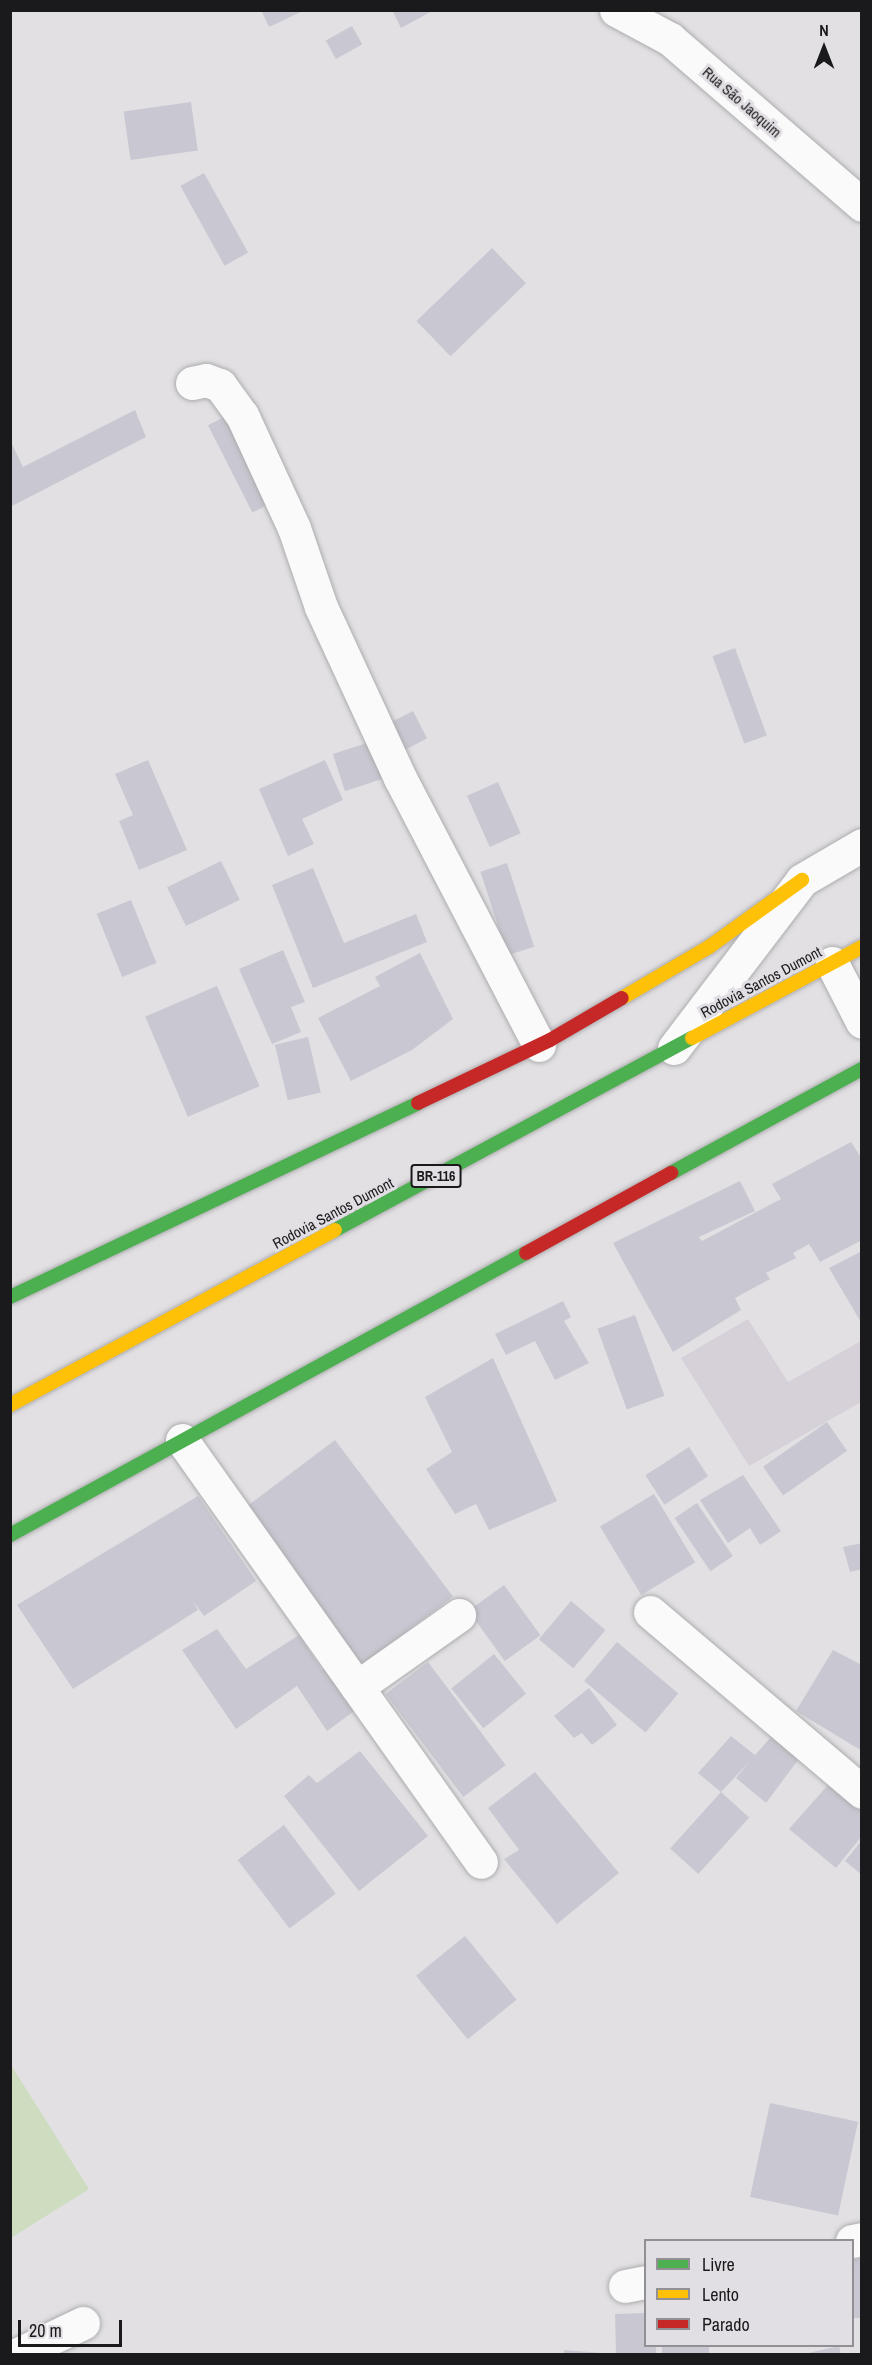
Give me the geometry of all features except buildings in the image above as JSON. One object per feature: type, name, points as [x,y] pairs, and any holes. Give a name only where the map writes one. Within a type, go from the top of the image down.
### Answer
[{"type":"main road","points":[[10,1297],[539,1045],[709,946],[802,880]]},
{"type":"main road","name":"Rodovia Santos Dumont","points":[[10,1405],[861,947]]},
{"type":"main road","points":[[10,1535],[861,1069]]},
{"type":"street","name":"Rua São Jaoquim","points":[[616,10],[670,39],[861,205]]},
{"type":"street","points":[[192,383],[206,380],[220,385],[242,415],[294,528],[321,607],[400,778],[539,1045]]},
{"type":"street","points":[[674,1048],[802,880],[861,845]]},
{"type":"street","points":[[832,963],[861,1022]]},
{"type":"street","points":[[182,1440],[481,1862]]},
{"type":"street","points":[[650,1612],[861,1792]]},
{"type":"street","points":[[357,1687],[459,1615]]},
{"type":"street","points":[[18,2355],[82,2323]]},
{"type":"shaded area","points":[[748,1319],[788,1382],[861,1341],[861,1402],[749,1466],[681,1358]]},
{"type":"green space","points":[[11,2065],[89,2189],[10,2238]]},
{"type":"traffic: fast","points":[[335,1230],[692,1038]]},
{"type":"traffic: fast","points":[[671,1173],[862,1069]]},
{"type":"traffic: fast","points":[[10,1297],[418,1103]]},
{"type":"traffic: fast","points":[[10,1535],[526,1253]]},
{"type":"traffic: slow","points":[[622,998],[709,947],[802,880]]},
{"type":"traffic: slow","points":[[692,1038],[862,947]]},
{"type":"traffic: slow","points":[[10,1405],[335,1230]]},
{"type":"traffic: jam","points":[[418,1103],[550,1040],[622,998]]},
{"type":"traffic: jam","points":[[526,1253],[671,1173]]}]
